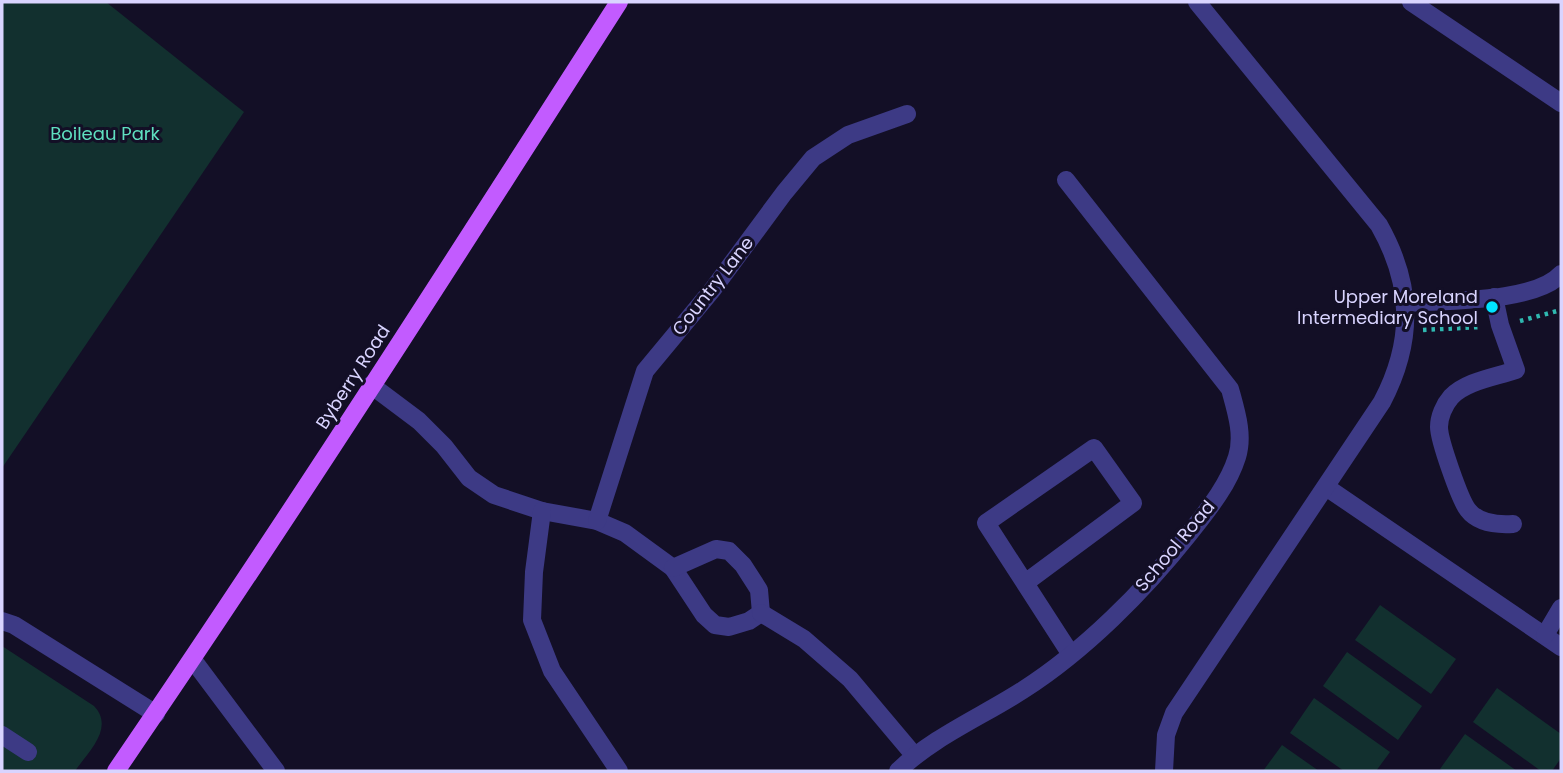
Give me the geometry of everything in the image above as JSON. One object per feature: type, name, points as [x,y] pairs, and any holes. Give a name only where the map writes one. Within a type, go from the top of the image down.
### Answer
[{"type":"main road","name":"Byberry Road","points":[[116,771],[193,660],[619,2]]},
{"type":"street","points":[[1164,771],[1166,735],[1174,713],[1367,426],[1392,383],[1403,344],[1405,303],[1398,264],[1390,245],[1366,207],[1197,2]]},
{"type":"street","points":[[1411,2],[1561,103]]},
{"type":"street","name":"Country Lane","points":[[597,521],[645,372],[713,289],[813,158],[848,135],[906,114]]},
{"type":"street","name":"School Road","points":[[898,771],[914,755],[1025,689],[1114,617],[1170,558],[1214,502],[1237,456],[1239,426],[1230,389],[1066,180]]},
{"type":"street","points":[[1405,303],[1494,297],[1536,290],[1550,284],[1561,274]]},
{"type":"street","points":[[1494,297],[1500,325],[1516,370],[1463,388],[1452,396],[1445,405],[1439,427],[1468,510],[1488,523],[1513,524]]},
{"type":"street","points":[[371,386],[419,421],[444,446],[469,478],[494,495],[542,511],[597,521],[625,533],[673,568],[704,615],[715,625],[729,627],[749,621],[761,613]]},
{"type":"street","points":[[1025,583],[1133,503],[1094,448],[986,523],[1070,653]]},
{"type":"street","points":[[1326,487],[1561,646]]},
{"type":"street","points":[[542,511],[534,572],[532,621],[552,671],[619,771]]},
{"type":"street","points":[[673,568],[716,549],[729,551],[743,565],[759,590],[761,613]]},
{"type":"street","points":[[1545,635],[1561,608]]},
{"type":"street","points":[[761,613],[804,639],[850,680],[914,755]]},
{"type":"street","points":[[2,621],[14,625],[156,713]]},
{"type":"street","points":[[193,660],[276,771]]},
{"type":"street","points":[[2,734],[28,752]]},
{"type":"green space","name":"Boileau Park","points":[[2,2],[106,2],[244,112],[2,468]]},
{"type":"green space","points":[[1380,605],[1456,659],[1431,694],[1355,640]]},
{"type":"green space","points":[[2,646],[94,706],[100,714],[101,731],[75,771],[2,771]]},
{"type":"green space","points":[[1347,652],[1422,706],[1398,740],[1323,686]]},
{"type":"green space","points":[[1497,688],[1561,734],[1561,758],[1552,771],[1541,771],[1473,722]]},
{"type":"green space","points":[[1314,698],[1390,752],[1376,771],[1344,771],[1290,733]]},
{"type":"green space","points":[[1465,734],[1517,771],[1440,769]]},
{"type":"green space","points":[[1282,745],[1319,771],[1263,771]]},
{"type":"place","name":"Upper Moreland Intermediary School","points":[[1492,307]]}]
